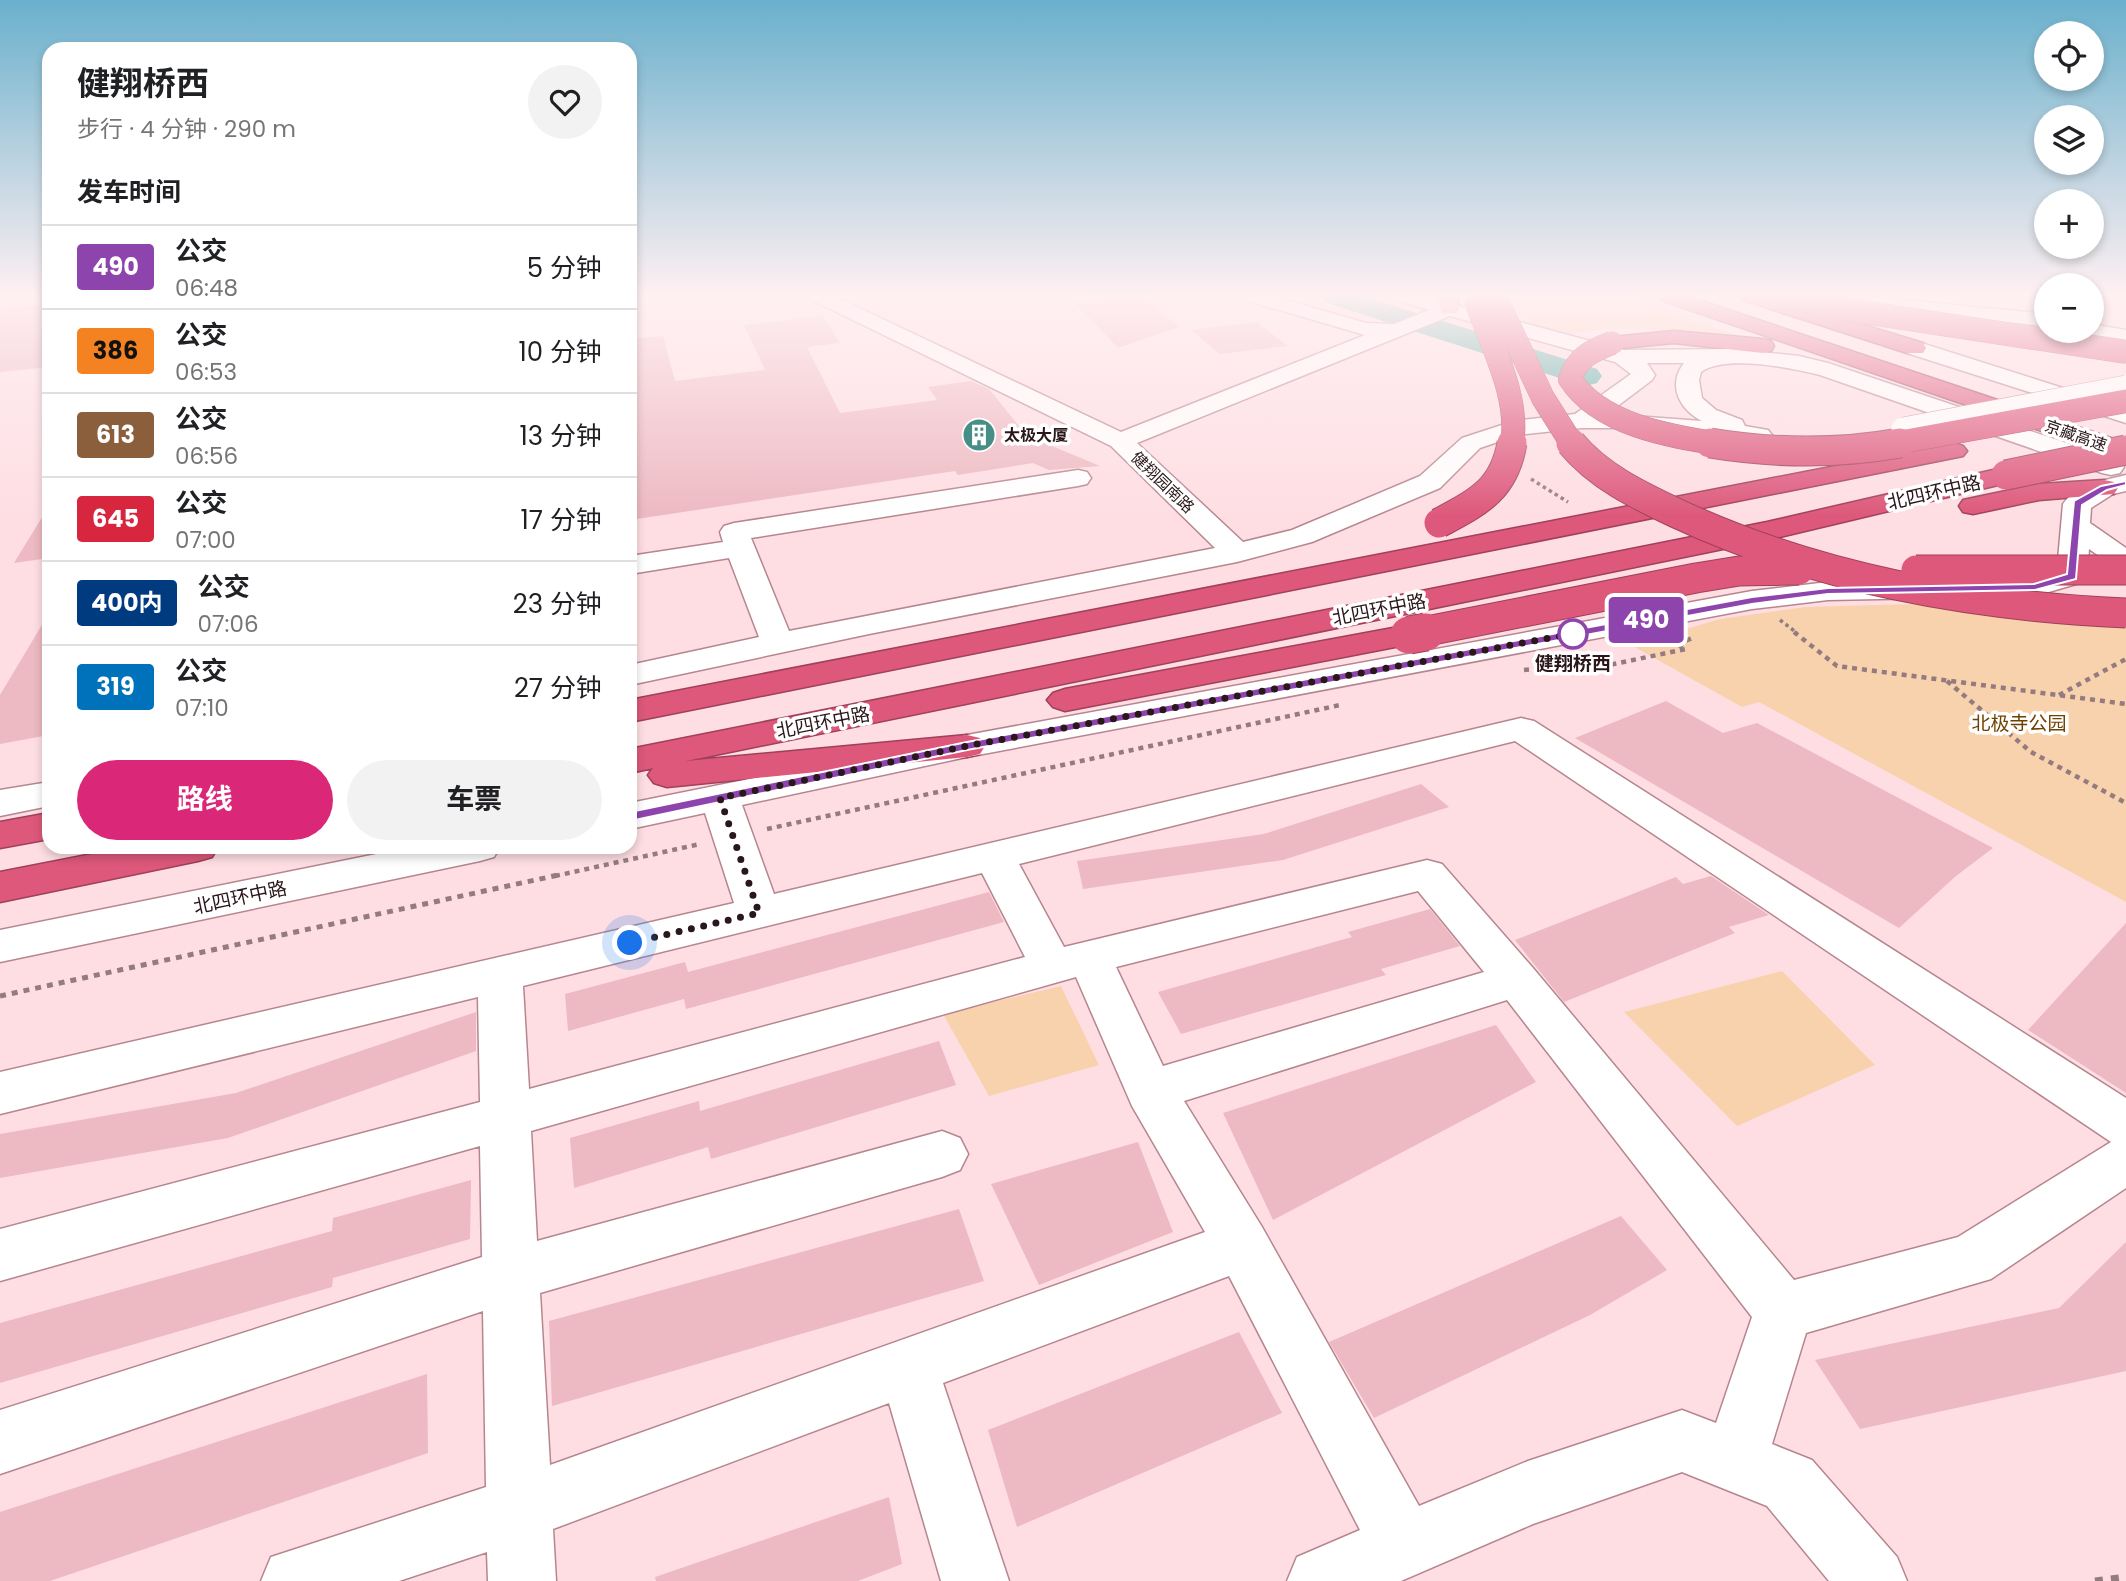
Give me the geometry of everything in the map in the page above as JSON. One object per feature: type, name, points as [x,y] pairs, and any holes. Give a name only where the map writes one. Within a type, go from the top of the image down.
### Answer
[{"type":"highway","points":[[637,707],[989,618],[1332,553],[1394,539],[1439,523],[1475,503],[1499,481],[1511,456],[1515,437],[1513,414],[1499,370]]},
{"type":"highway","points":[[1531,370],[1551,410],[1581,455],[1641,495],[1688,519],[1810,563],[1890,583],[2013,605],[2126,613]]},
{"type":"highway","points":[[1572,370],[1570,379],[1583,396],[1611,414],[1655,431],[1747,449],[1844,450],[1881,446],[2126,401]]},
{"type":"highway","points":[[1854,370],[1979,401]]},
{"type":"highway","name":"京藏高速","points":[[1887,370],[2126,451]]},
{"type":"highway","name":"京藏高速","points":[[1930,370],[2126,435]]},
{"type":"highway","name":"北四环中路","points":[[637,708],[2126,417]]},
{"type":"highway","name":"北四环中路","points":[[637,760],[1766,531],[2006,475],[2126,451]]},
{"type":"highway","points":[[1766,531],[1915,519],[2039,492],[2119,481]]},
{"type":"highway","points":[[672,752],[895,732],[1739,571],[2126,570]]},
{"type":"highway","points":[[637,778],[967,746]]},
{"type":"highway","points":[[0,835],[42,827]]},
{"type":"highway","points":[[0,887],[163,854]]},
{"type":"street","points":[[973,370],[1120,441]]},
{"type":"street","name":"健翔园南路","points":[[1237,552],[1120,441],[1296,370]]},
{"type":"street","points":[[1583,421],[1643,375],[1640,370]]},
{"type":"street","points":[[1688,370],[1686,392],[1689,401],[1701,411],[1765,436]]},
{"type":"street","points":[[1827,370],[2119,481]]},
{"type":"street","points":[[1982,370],[2126,417]]},
{"type":"street","points":[[637,673],[1237,552],[1302,536],[1430,482],[1471,443],[1514,428],[1583,421],[1632,421],[1765,436],[1853,436],[2126,387]]},
{"type":"street","points":[[779,643],[734,532],[1078,478]]},
{"type":"street","points":[[2035,587],[2072,576],[2077,503],[2119,481]]},
{"type":"street","points":[[2076,527],[2126,561]]},
{"type":"street","points":[[637,564],[740,548]]},
{"type":"street","points":[[637,815],[967,746],[1752,600],[1828,591],[2035,587],[2126,601]]},
{"type":"street","points":[[0,1093],[1521,729],[2126,1125]]},
{"type":"street","points":[[0,803],[42,795]]},
{"type":"street","points":[[720,798],[759,913]]},
{"type":"street","name":"北四环中路","points":[[0,946],[446,854]]},
{"type":"street","points":[[994,856],[1070,962],[1171,1123],[1242,1245],[1404,1546]]},
{"type":"street","points":[[0,1255],[1070,962],[1427,874],[1517,980],[1783,1311]]},
{"type":"street","points":[[500,974],[522,1581]]},
{"type":"street","points":[[1150,1091],[1517,980]]},
{"type":"street","points":[[0,1442],[511,1275],[942,1154]]},
{"type":"street","points":[[1783,1311],[1971,1260],[2126,1159]]},
{"type":"street","points":[[295,1581],[519,1509],[1242,1245]]},
{"type":"street","points":[[1735,1462],[1783,1311]]},
{"type":"street","points":[[908,1367],[975,1581]]},
{"type":"street","points":[[1321,1581],[1528,1493],[1682,1441],[1789,1483],[1873,1581]]},
{"type":"path","points":[[1775,617],[1837,666],[2126,704]]},
{"type":"path","points":[[1510,671],[1578,665],[1585,670],[1686,649],[1677,644]]},
{"type":"path","points":[[2059,695],[2126,659]]},
{"type":"path","points":[[1946,680],[2031,752],[2126,803]]},
{"type":"path","points":[[0,996],[1347,703]]},
{"type":"path","points":[[2095,1581],[2126,1577]]},
{"type":"green space","name":"北极寺公园","points":[[1913,604],[2126,628],[2126,902],[1759,702],[1742,707],[1631,645],[1720,619],[1805,607]]},
{"type":"green space","points":[[1782,971],[1875,1065],[1737,1126],[1624,1012]]},
{"type":"green space","points":[[1061,986],[1099,1065],[989,1096],[943,1014]]},
{"type":"building","points":[[637,370],[672,370],[675,381],[765,370],[818,370],[840,413],[937,400],[928,387],[971,381],[989,389],[1027,436],[1042,433],[1052,446],[1100,466],[1049,470],[1033,463],[958,475],[955,471],[637,519]]},
{"type":"building","points":[[42,517],[42,559],[14,563]]},
{"type":"building","points":[[42,625],[42,736],[0,744],[0,695]]},
{"type":"building","points":[[1666,701],[1723,733],[1757,723],[1993,848],[1956,876],[1899,928],[1575,738]]},
{"type":"building","points":[[1421,784],[1449,807],[1283,860],[1083,889],[1077,861],[1264,834]]},
{"type":"building","points":[[1711,876],[1769,915],[1729,927],[1735,933],[1564,1002],[1515,940],[1676,877],[1683,884]]},
{"type":"building","points":[[989,892],[1004,922],[686,1009],[684,999],[568,1031],[565,994],[685,962],[688,972]]},
{"type":"building","points":[[1430,909],[1460,946],[1381,969],[1386,975],[1181,1034],[1158,992],[1352,937],[1348,932]]},
{"type":"building","points":[[2126,923],[2126,1093],[2028,1030]]},
{"type":"building","points":[[476,1012],[476,1051],[228,1138],[0,1178],[0,1134],[236,1093]]},
{"type":"building","points":[[1496,1025],[1536,1082],[1273,1220],[1223,1113]]},
{"type":"building","points":[[939,1041],[956,1085],[711,1159],[708,1147],[574,1188],[570,1138],[699,1101],[700,1111]]},
{"type":"building","points":[[1138,1142],[1173,1232],[1039,1285],[991,1184]]},
{"type":"building","points":[[471,1180],[470,1239],[333,1278],[332,1287],[0,1383],[0,1323],[332,1231],[333,1218]]},
{"type":"building","points":[[959,1209],[984,1281],[552,1406],[549,1321]]},
{"type":"building","points":[[1621,1216],[1667,1270],[1590,1315],[1374,1418],[1329,1342]]},
{"type":"building","points":[[2126,1242],[2126,1371],[1860,1429],[1815,1360],[2059,1308]]},
{"type":"building","points":[[1239,1332],[1282,1413],[1017,1527],[988,1430]]},
{"type":"building","points":[[427,1374],[428,1453],[50,1581],[0,1581],[0,1512]]},
{"type":"building","points":[[889,1497],[902,1564],[858,1581],[656,1581],[655,1577]]},
{"type":"waterway","points":[[1566,370],[1586,376]]},
{"type":"bus line","name":"490","points":[[637,815],[967,746],[1752,600],[1828,591],[2035,587],[2072,576],[2077,503],[2104,488],[2126,483]]},
{"type":"place","name":"太极大厦","points":[[979,435]]},
{"type":"place","name":"健翔桥西","points":[[1573,634]]},
{"type":"route","points":[[630,943],[759,913],[720,798],[967,746],[1582,632],[1573,634]]}]
